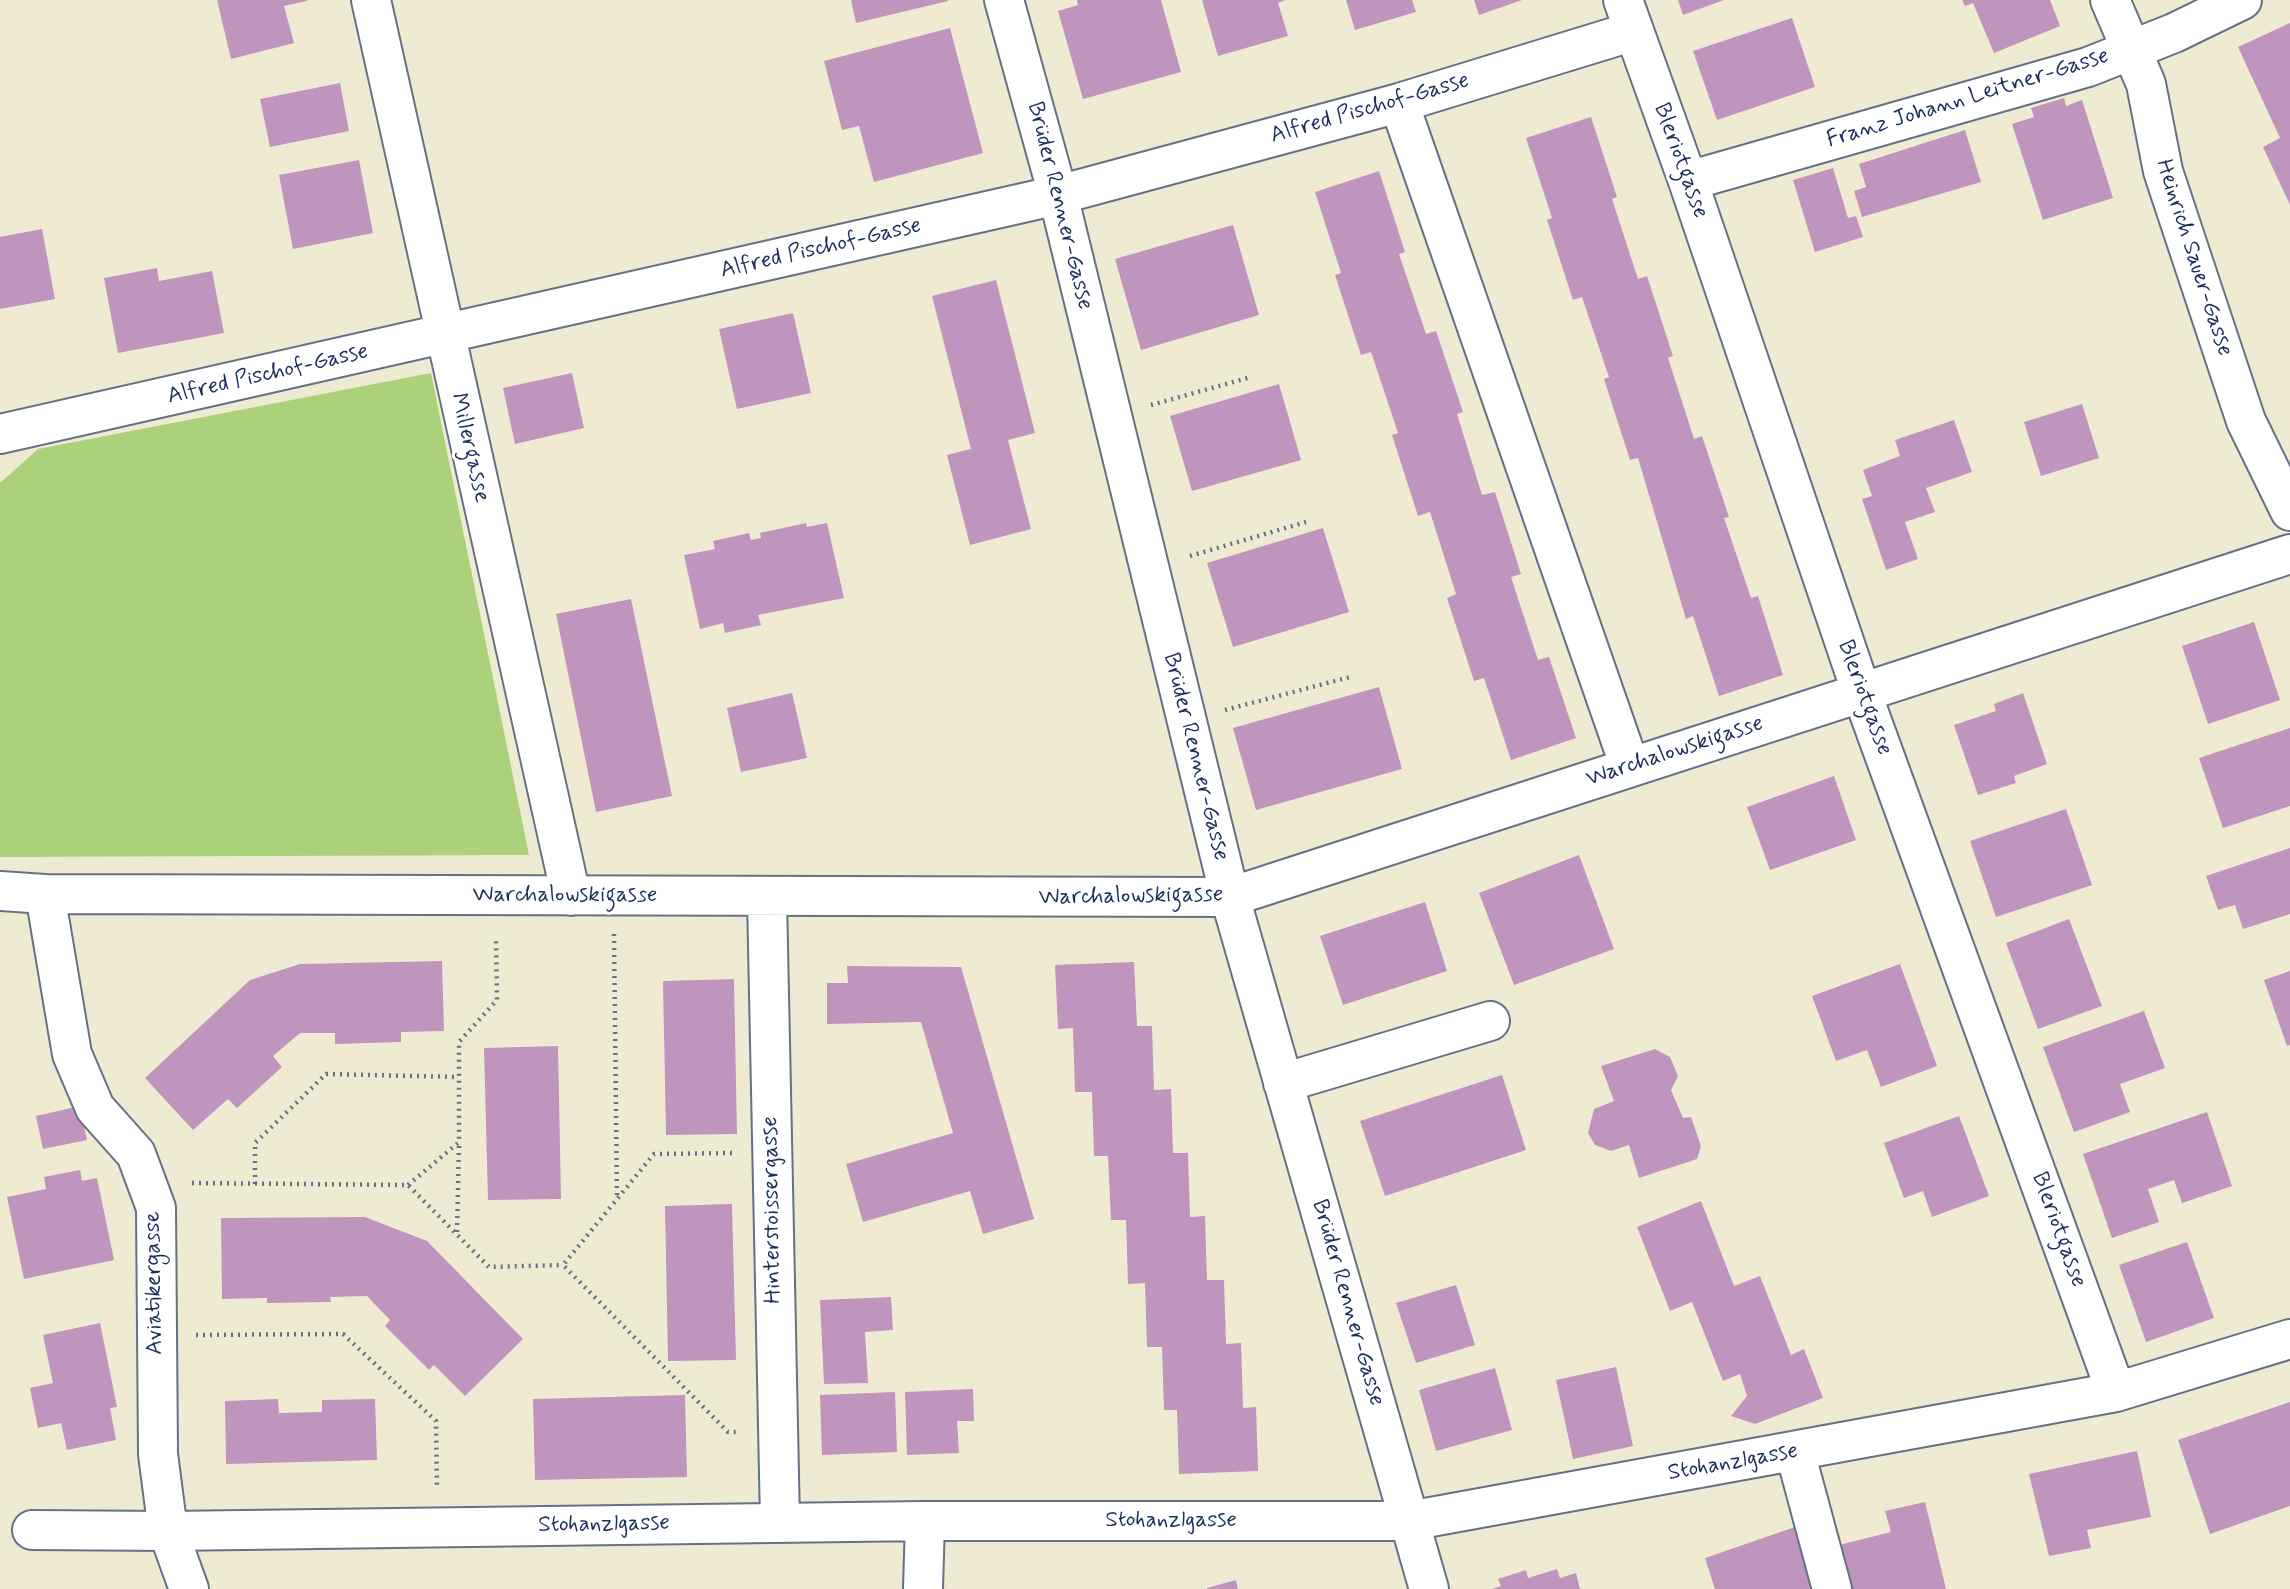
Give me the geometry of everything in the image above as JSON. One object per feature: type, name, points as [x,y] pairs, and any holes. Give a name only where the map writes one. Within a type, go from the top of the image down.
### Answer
[{"type":"street","name":"Millergasse","points":[[371,0],[571,896]]},
{"type":"street","name":"Brüder Renner-Gasse","points":[[1004,0],[1058,195],[1230,897],[1429,1589]]},
{"type":"street","name":"Heinrich Sauer-Gasse","points":[[2110,0],[2146,85],[2163,171],[2246,422],[2290,511]]},
{"type":"street","name":"Franz Johann Leitner-Gasse","points":[[1688,181],[2088,67],[2242,0]]},
{"type":"street","name":"Alfred Pischof-Gasse","points":[[0,434],[444,336],[1058,195],[1399,103],[1628,16]]},
{"type":"street","name":"Bleriotgasse","points":[[1628,16],[1688,181],[1861,691],[2116,1392]]},
{"type":"street","points":[[1399,103],[1630,767]]},
{"type":"street","name":"Warchalowskigasse","points":[[45,894],[767,898],[1230,897],[2290,554]]},
{"type":"street","points":[[0,891],[45,894]]},
{"type":"street","name":"Aviatikergasse","points":[[45,894],[72,1054],[95,1108],[136,1154],[156,1208],[158,1454],[168,1531],[188,1589]]},
{"type":"street","name":"Hinterstoissergasse","points":[[767,898],[780,1522]]},
{"type":"street","points":[[1283,1083],[1490,1021]]},
{"type":"street","name":"Stohanzlgasse","points":[[32,1530],[168,1531],[925,1521],[1409,1521],[2116,1392],[2290,1339]]},
{"type":"street","points":[[1795,1452],[1832,1589]]},
{"type":"street","points":[[923,1589],[925,1521]]},
{"type":"path","points":[[1112,416],[1251,377]]},
{"type":"path","points":[[1149,568],[1306,522]]},
{"type":"path","points":[[1186,720],[1350,677]]},
{"type":"path","points":[[457,1234],[460,1042],[496,1000],[496,896]]},
{"type":"path","points":[[614,896],[617,1199]]},
{"type":"path","points":[[255,1184],[255,1143],[326,1073],[458,1077]]},
{"type":"path","points":[[147,1183],[408,1185],[459,1142]]},
{"type":"path","points":[[562,1265],[654,1154],[772,1153]]},
{"type":"path","points":[[408,1185],[489,1267],[562,1265],[728,1432],[778,1432]]},
{"type":"path","points":[[157,1336],[343,1334],[436,1421],[438,1528]]},
{"type":"green space","points":[[431,373],[529,855],[0,857],[0,483],[38,449]]},
{"type":"building","points":[[217,0],[307,1],[284,6],[294,43],[231,59]]},
{"type":"building","points":[[851,0],[948,0],[948,1],[856,23]]},
{"type":"building","points":[[1077,0],[1161,0],[1181,72],[1083,99],[1058,11],[1078,5]]},
{"type":"building","points":[[1202,0],[1285,0],[1278,3],[1288,36],[1218,56]]},
{"type":"building","points":[[1346,0],[1412,0],[1416,12],[1355,30]]},
{"type":"building","points":[[1474,0],[1522,0],[1479,15]]},
{"type":"building","points":[[1678,0],[1724,0],[1683,15]]},
{"type":"building","points":[[1962,0],[2050,0],[2060,26],[1994,53],[1973,3],[1965,6]]},
{"type":"building","points":[[1792,18],[1815,87],[1717,120],[1693,51]]},
{"type":"building","points":[[2290,23],[2290,205],[2263,147],[2280,138],[2238,47]]},
{"type":"building","points":[[950,28],[983,153],[874,182],[859,126],[842,130],[824,61]]},
{"type":"building","points":[[340,83],[349,131],[270,147],[260,99]]},
{"type":"building","points":[[2064,98],[2066,106],[2082,100],[2113,198],[2043,220],[2012,124],[2034,117],[2031,108]]},
{"type":"building","points":[[1591,117],[1617,197],[1612,199],[1638,279],[1647,276],[1673,356],[1668,358],[1694,439],[1702,436],[1729,517],[1724,518],[1751,598],[1758,596],[1783,675],[1719,696],[1693,616],[1686,619],[1638,458],[1630,460],[1604,379],[1609,377],[1582,297],[1573,300],[1547,220],[1552,218],[1526,138]]},
{"type":"building","points":[[1965,130],[1981,182],[1862,217],[1854,191],[1866,187],[1859,164]]},
{"type":"building","points":[[359,160],[373,233],[293,249],[279,175]]},
{"type":"building","points":[[1833,168],[1848,218],[1856,216],[1863,237],[1815,252],[1793,180]]},
{"type":"building","points":[[1379,171],[1405,252],[1399,254],[1426,334],[1436,331],[1463,412],[1457,414],[1482,495],[1495,492],[1521,574],[1511,577],[1538,660],[1549,657],[1576,738],[1511,760],[1484,678],[1474,681],[1447,598],[1456,594],[1430,512],[1418,516],[1392,435],[1398,433],[1371,352],[1361,355],[1335,275],[1341,273],[1315,192]]},
{"type":"building","points":[[1233,225],[1259,315],[1141,350],[1115,259]]},
{"type":"building","points":[[42,229],[55,299],[0,309],[0,237]]},
{"type":"building","points":[[157,268],[159,281],[212,271],[224,333],[118,353],[104,278]]},
{"type":"building","points":[[996,280],[1035,433],[1008,440],[1031,529],[970,545],[947,455],[971,449],[932,296]]},
{"type":"building","points":[[793,313],[811,393],[737,409],[719,329]]},
{"type":"building","points":[[572,373],[584,428],[515,444],[503,388]]},
{"type":"building","points":[[1279,384],[1301,460],[1192,491],[1170,416]]},
{"type":"building","points":[[2082,404],[2099,458],[2041,476],[2024,422]]},
{"type":"building","points":[[1954,420],[1972,472],[1926,488],[1935,512],[1905,522],[1918,559],[1886,570],[1862,499],[1872,496],[1863,470],[1900,456],[1895,440]]},
{"type":"building","points":[[806,523],[807,527],[827,523],[844,598],[758,615],[761,625],[725,633],[723,623],[700,629],[684,555],[715,549],[713,541],[749,533],[751,540],[761,538],[760,533]]},
{"type":"building","points":[[1323,528],[1349,612],[1233,647],[1207,563]]},
{"type":"building","points":[[631,599],[672,796],[596,812],[556,614]]},
{"type":"building","points":[[2254,622],[2280,700],[2208,724],[2182,646]]},
{"type":"building","points":[[1379,687],[1402,769],[1256,810],[1233,728]]},
{"type":"building","points":[[792,693],[807,758],[741,772],[727,708]]},
{"type":"building","points":[[2023,693],[2047,764],[2014,776],[2016,783],[1978,795],[1954,725],[1996,711],[1994,704]]},
{"type":"building","points":[[2290,728],[2290,806],[2223,828],[2199,758]]},
{"type":"building","points":[[1834,776],[1856,840],[1770,870],[1747,807]]},
{"type":"building","points":[[2066,809],[2092,885],[1996,917],[1970,841]]},
{"type":"building","points":[[2290,848],[2290,914],[2243,929],[2235,905],[2218,910],[2206,876]]},
{"type":"building","points":[[1579,855],[1614,949],[1514,985],[1479,893]]},
{"type":"building","points":[[1425,902],[1447,971],[1343,1005],[1320,936]]},
{"type":"building","points":[[2069,919],[2102,1006],[2038,1029],[2006,943]]},
{"type":"building","points":[[442,961],[444,1031],[401,1032],[401,1042],[335,1044],[335,1033],[300,1033],[273,1056],[282,1067],[237,1108],[228,1099],[193,1130],[145,1078],[250,980],[300,964]]},
{"type":"building","points":[[1134,962],[1137,1026],[1152,1026],[1154,1090],[1171,1089],[1173,1153],[1188,1153],[1190,1217],[1205,1216],[1207,1280],[1224,1280],[1226,1344],[1241,1343],[1243,1408],[1256,1407],[1258,1471],[1179,1474],[1177,1410],[1164,1410],[1162,1347],[1147,1347],[1145,1283],[1128,1284],[1126,1220],[1111,1220],[1108,1156],[1094,1156],[1092,1092],[1075,1092],[1073,1028],[1058,1029],[1055,965]]},
{"type":"building","points":[[1900,964],[1937,1066],[1881,1087],[1867,1050],[1836,1061],[1812,996]]},
{"type":"building","points":[[847,966],[961,967],[1034,1219],[983,1234],[970,1191],[863,1222],[846,1164],[953,1133],[921,1022],[827,1024],[827,983],[848,983]]},
{"type":"building","points":[[2290,971],[2290,1045],[2287,1046],[2264,980]]},
{"type":"building","points":[[734,979],[737,1134],[666,1135],[663,981]]},
{"type":"building","points":[[2144,1011],[2165,1068],[2120,1084],[2130,1112],[2074,1132],[2043,1047]]},
{"type":"building","points":[[558,1046],[561,1199],[488,1200],[484,1048]]},
{"type":"building","points":[[1655,1049],[1670,1057],[1678,1076],[1671,1090],[1683,1118],[1691,1117],[1701,1146],[1697,1159],[1639,1178],[1629,1145],[1611,1151],[1595,1145],[1588,1133],[1594,1109],[1614,1101],[1601,1066]]},
{"type":"building","points":[[1502,1075],[1526,1150],[1385,1196],[1360,1121]]},
{"type":"building","points":[[80,1106],[87,1140],[43,1149],[36,1116]]},
{"type":"building","points":[[2207,1112],[2232,1186],[2182,1203],[2174,1180],[2148,1189],[2159,1222],[2112,1238],[2083,1154]]},
{"type":"building","points":[[1959,1116],[1989,1196],[1932,1217],[1923,1191],[1904,1198],[1884,1143]]},
{"type":"building","points":[[80,1170],[82,1181],[97,1178],[114,1260],[24,1279],[7,1197],[46,1189],[44,1177]]},
{"type":"building","points":[[1701,1201],[1734,1286],[1760,1276],[1791,1355],[1804,1349],[1823,1398],[1755,1424],[1731,1416],[1747,1396],[1740,1374],[1723,1381],[1692,1302],[1670,1311],[1637,1227]]},
{"type":"building","points":[[732,1204],[736,1360],[668,1361],[665,1206]]},
{"type":"building","points":[[365,1217],[427,1241],[523,1339],[465,1396],[434,1365],[429,1370],[385,1326],[390,1320],[367,1296],[330,1297],[331,1302],[267,1303],[267,1298],[222,1299],[221,1218]]},
{"type":"building","points":[[2187,1242],[2214,1318],[2146,1342],[2119,1265]]},
{"type":"building","points":[[1456,1285],[1475,1345],[1416,1363],[1396,1303]]},
{"type":"building","points":[[891,1297],[893,1330],[865,1332],[868,1383],[824,1384],[820,1300]]},
{"type":"building","points":[[100,1323],[117,1407],[110,1408],[116,1440],[67,1450],[61,1423],[38,1428],[30,1388],[53,1383],[43,1335]]},
{"type":"building","points":[[1616,1367],[1633,1446],[1573,1459],[1556,1380]]},
{"type":"building","points":[[1495,1368],[1512,1430],[1436,1451],[1419,1390]]},
{"type":"building","points":[[973,1389],[974,1421],[957,1421],[959,1453],[907,1455],[905,1392]]},
{"type":"building","points":[[895,1392],[897,1452],[822,1455],[820,1395]]},
{"type":"building","points":[[685,1395],[687,1477],[535,1480],[533,1399]]},
{"type":"building","points":[[278,1399],[279,1413],[322,1412],[322,1400],[375,1399],[377,1460],[226,1464],[225,1401]]},
{"type":"building","points":[[2290,1402],[2290,1506],[2210,1534],[2178,1440]]},
{"type":"building","points":[[2137,1451],[2151,1517],[2087,1530],[2091,1548],[2049,1556],[2029,1474]]},
{"type":"building","points":[[1925,1502],[1946,1589],[1846,1589],[1835,1546],[1891,1532],[1885,1511]]},
{"type":"building","points":[[1798,1526],[1819,1589],[1715,1589],[1705,1558]]},
{"type":"building","points":[[1557,1569],[1560,1578],[1576,1573],[1580,1589],[1492,1589],[1501,1586],[1498,1579],[1526,1570],[1528,1578]]},
{"type":"building","points":[[1236,1580],[1238,1589],[1207,1589],[1207,1588]]}]
